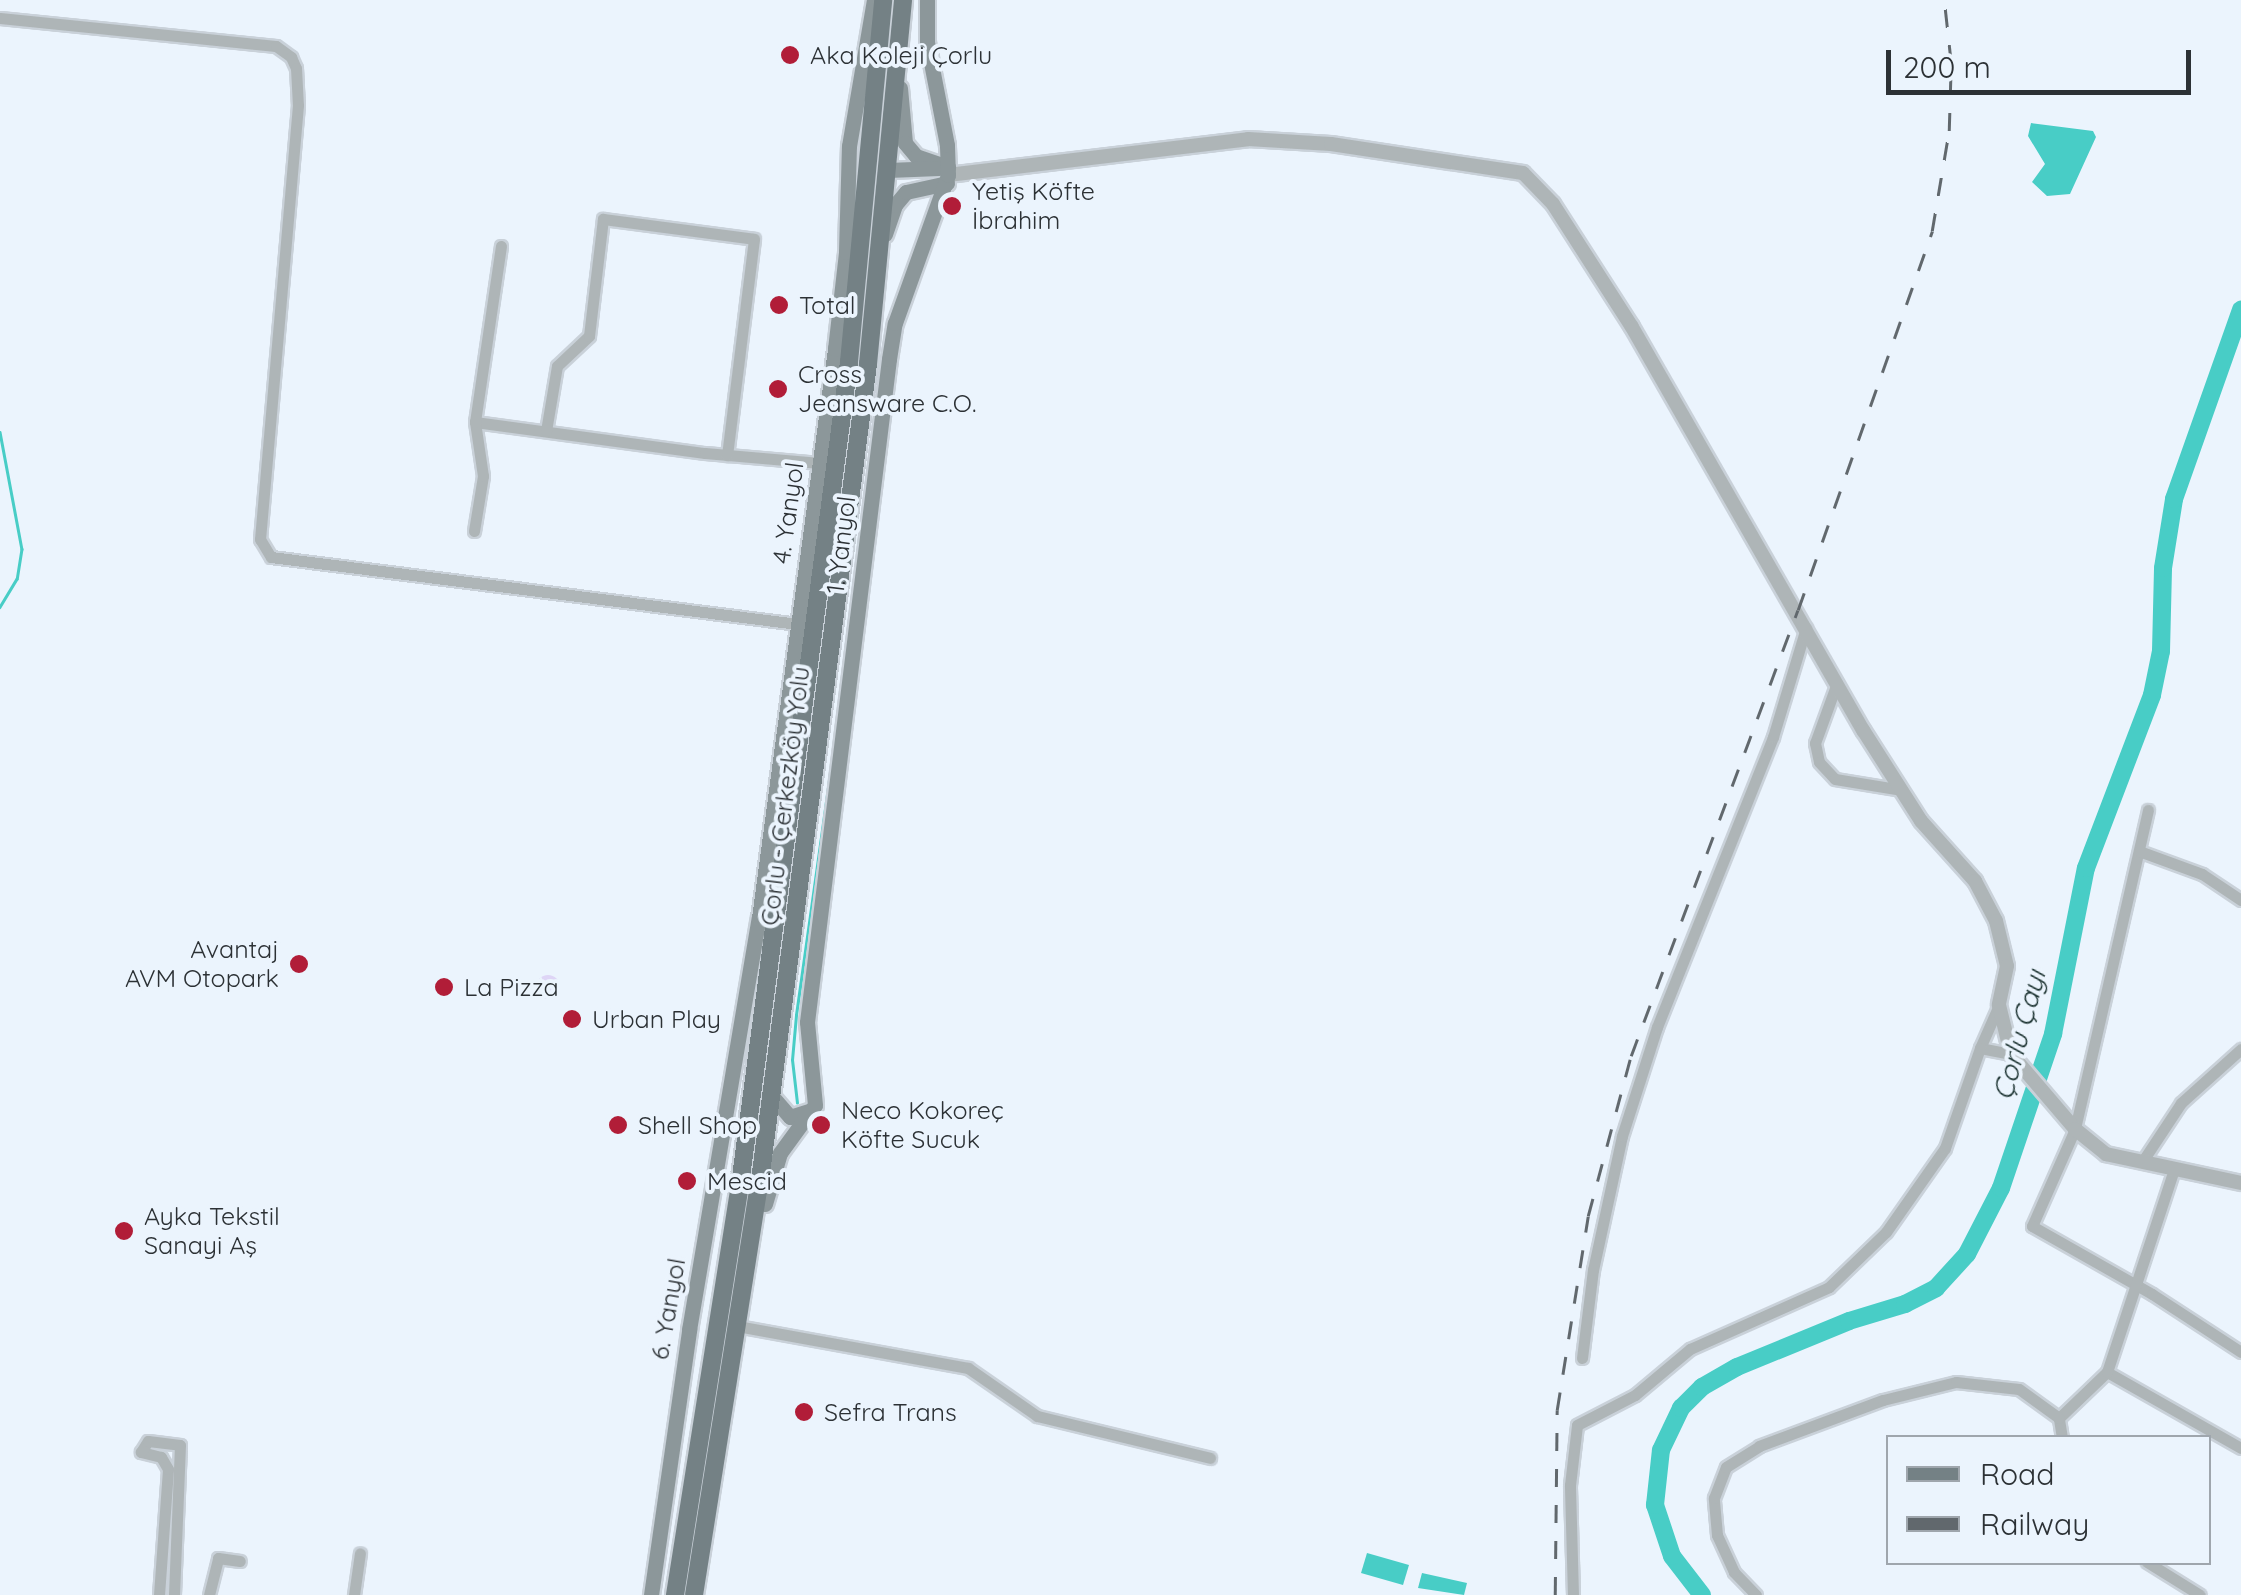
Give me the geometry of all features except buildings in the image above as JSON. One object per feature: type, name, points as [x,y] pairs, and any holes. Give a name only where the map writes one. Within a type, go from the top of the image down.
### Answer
[{"type":"main road","name":"4. Yanyol","points":[[742,1032],[846,252],[850,146],[874,0]]},
{"type":"main road","name":"Çorlu - Çerkezköy Yolu","points":[[694,1595],[770,1094],[880,247],[884,0]]},
{"type":"main road","name":"Çorlu - Çerkezköy Yolu","points":[[675,1595],[773,937],[866,203],[882,174],[903,0]]},
{"type":"main road","name":"1. Yanyol","points":[[815,1104],[807,1022],[889,358],[895,323],[948,175],[927,42],[926,0]]},
{"type":"main road","points":[[896,69],[906,143],[916,156],[948,175]]},
{"type":"main road","points":[[850,146],[882,174],[948,175]]},
{"type":"main road","points":[[880,247],[900,198],[948,175]]},
{"type":"main road","points":[[846,252],[856,216],[866,203]]},
{"type":"main road","points":[[742,1032],[773,937]]},
{"type":"main road","name":"6. Yanyol","points":[[651,1595],[689,1330],[742,1032]]},
{"type":"main road","points":[[770,1094],[790,1117],[802,1115],[815,1104]]},
{"type":"main road","points":[[745,1272],[773,1168],[815,1104]]},
{"type":"street","points":[[0,18],[276,46],[296,68],[297,118],[260,539],[271,557],[798,624]]},
{"type":"street","points":[[948,175],[1248,140],[1332,144],[1523,172],[1553,204],[1632,327],[1921,821],[1975,881],[1996,921],[2008,966],[1998,1005],[1945,1148],[1886,1232],[1829,1287],[1690,1349],[1635,1395],[1577,1425],[1570,1484],[1573,1595]]},
{"type":"street","points":[[546,431],[557,366],[589,336],[603,220],[754,238],[727,455]]},
{"type":"street","points":[[474,531],[483,476],[476,422],[501,246]]},
{"type":"street","points":[[476,422],[727,455],[820,463]]},
{"type":"street","points":[[1582,1358],[1594,1270],[1622,1136],[1657,1026],[1772,737],[1806,628]]},
{"type":"street","points":[[1837,683],[1815,744],[1818,762],[1835,779],[1902,790]]},
{"type":"street","points":[[2148,810],[2075,1129],[2032,1226],[2241,1352]]},
{"type":"street","points":[[2140,852],[2202,874],[2241,900]]},
{"type":"street","points":[[1998,1005],[2011,1054],[2075,1129],[2106,1154],[2241,1183]]},
{"type":"street","points":[[1980,1048],[2011,1054]]},
{"type":"street","points":[[2142,1162],[2180,1103],[2241,1049]]},
{"type":"street","points":[[2059,1418],[2106,1372],[2174,1169]]},
{"type":"street","points":[[736,1326],[968,1368],[1037,1416],[1210,1458]]},
{"type":"street","points":[[2106,1372],[2241,1448]]},
{"type":"street","points":[[1756,1595],[1734,1572],[1716,1535],[1714,1498],[1726,1467],[1758,1446],[1882,1400],[1956,1382],[2019,1389],[2059,1418],[2062,1435]]},
{"type":"street","points":[[158,1595],[168,1469],[162,1457],[141,1452],[148,1441],[180,1445],[174,1595]]},
{"type":"street","points":[[354,1595],[360,1553]]},
{"type":"street","points":[[209,1595],[218,1558],[240,1561]]},
{"type":"street","points":[[2152,1565],[2200,1595]]},
{"type":"shaded area","points":[[2031,123],[2093,131],[2096,137],[2070,194],[2047,196],[2032,182],[2045,164],[2028,136]]},
{"type":"shaded area","points":[[548,975],[557,978],[557,996],[548,999],[539,996],[536,987],[539,978]]},
{"type":"shaded area","points":[[1367,1553],[1409,1565],[1403,1585],[1361,1573]]},
{"type":"shaded area","points":[[1422,1573],[1467,1583],[1464,1595],[1418,1588]]},
{"type":"waterway","points":[[836,727],[887,322],[909,263]]},
{"type":"waterway","name":"Çorlu Çayı","points":[[1702,1595],[1672,1556],[1655,1505],[1661,1450],[1681,1408],[1702,1387],[1737,1367],[1849,1321],[1905,1304],[1936,1288],[1967,1254],[2001,1188],[2053,1034],[2086,868],[2152,695],[2161,651],[2163,568],[2174,499],[2241,310]]},
{"type":"waterway","points":[[0,432],[22,549],[17,579],[0,607]]},
{"type":"waterway","points":[[797,1103],[792,1060],[796,1015],[834,745]]},
{"type":"railway","points":[[1555,1595],[1557,1410],[1588,1216],[1631,1056],[1798,610],[1932,231],[1949,131],[1951,63],[1944,0]]},
{"type":"place","name":"Aka Koleji Çorlu","points":[[790,55]]},
{"type":"place","name":"Yetiş Köfte İbrahim","points":[[952,206]]},
{"type":"place","name":"Total","points":[[779,305]]},
{"type":"place","name":"Cross Jeansware C.O.","points":[[778,389]]},
{"type":"place","name":"Avantaj AVM Otopark","points":[[299,964]]},
{"type":"place","name":"La Pizza","points":[[444,987]]},
{"type":"place","name":"Urban Play","points":[[572,1019]]},
{"type":"place","name":"Shell Shop","points":[[618,1125]]},
{"type":"place","name":"Neco Kokoreç Köfte Sucuk","points":[[821,1125]]},
{"type":"place","name":"Mescid","points":[[687,1181]]},
{"type":"place","name":"Ayka Tekstil Sanayi Aş","points":[[124,1231]]},
{"type":"place","name":"Sefra Trans","points":[[804,1412]]}]
